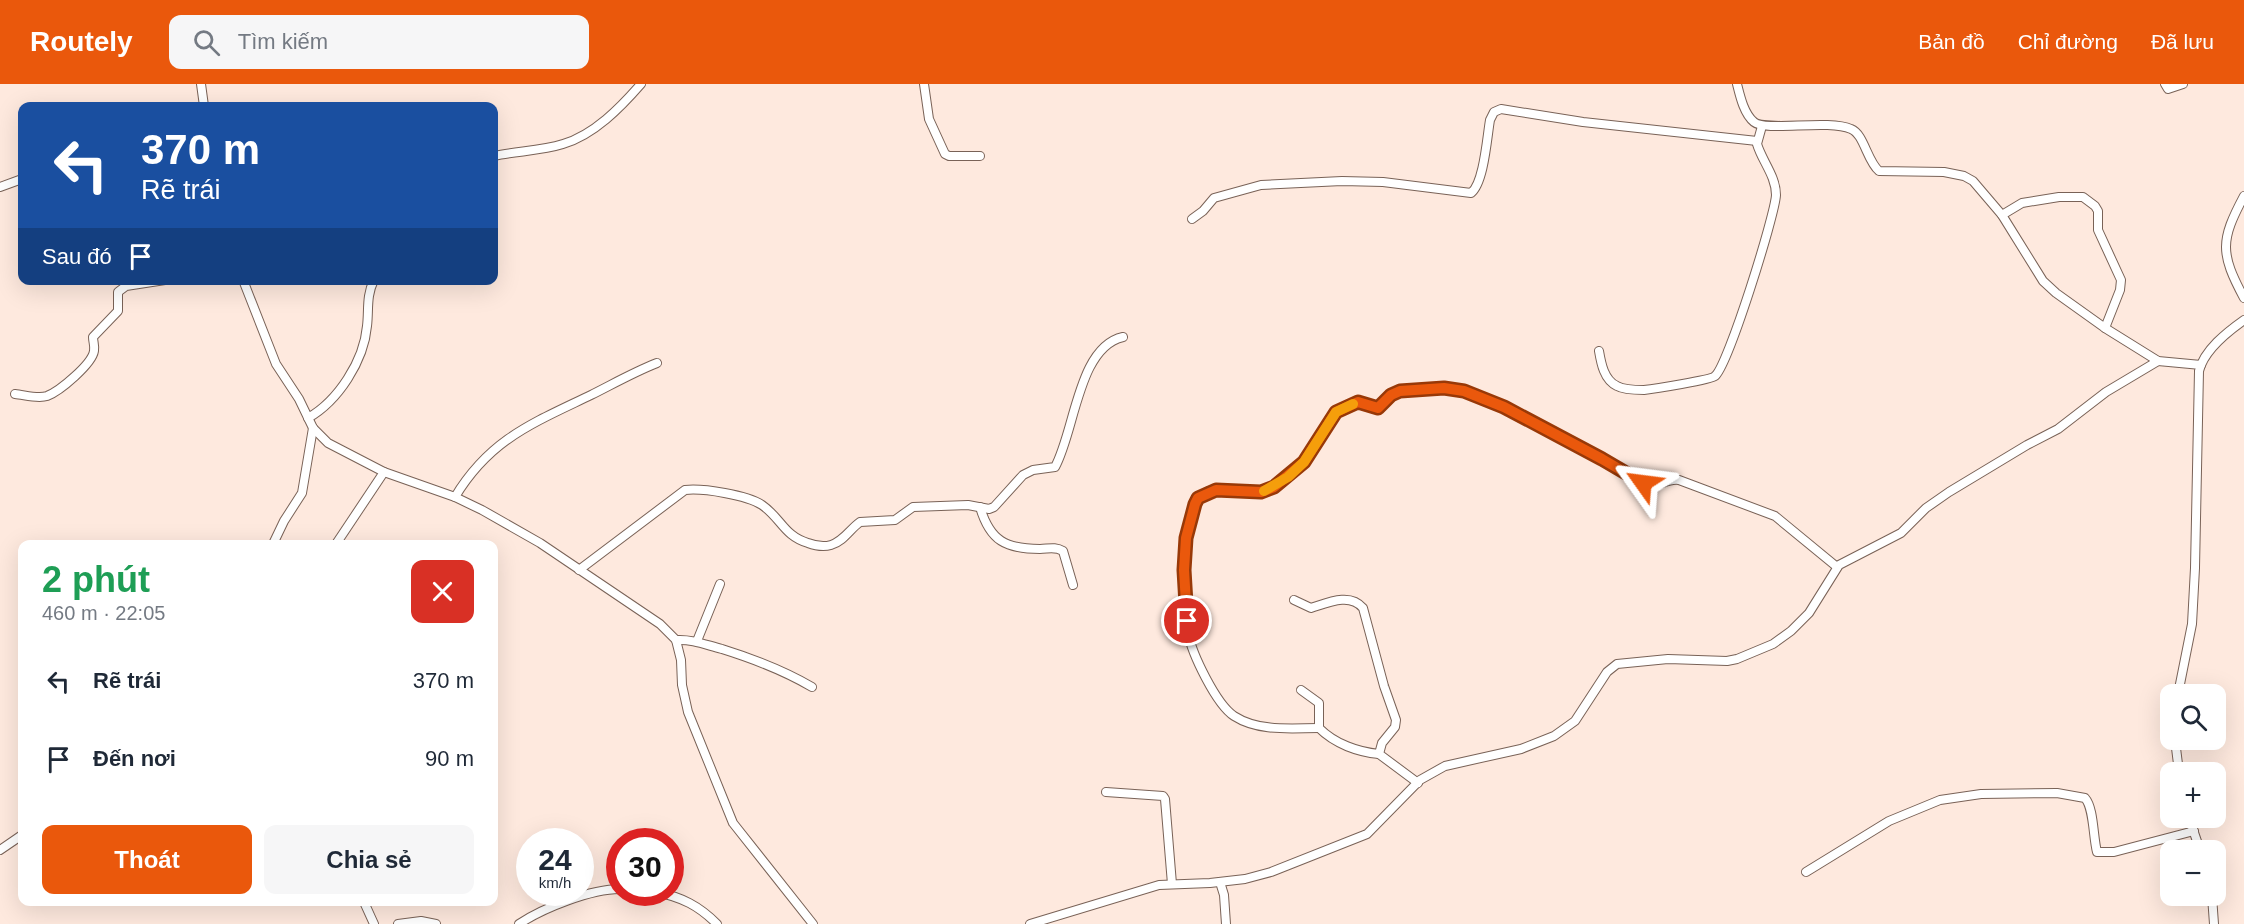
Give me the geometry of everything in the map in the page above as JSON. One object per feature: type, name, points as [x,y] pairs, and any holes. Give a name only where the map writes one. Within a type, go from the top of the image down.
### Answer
[{"type":"street","points":[[201,84],[203,102]]},
{"type":"street","points":[[498,155],[554,147],[574,140],[607,118],[641,84]]},
{"type":"street","points":[[924,84],[929,119],[945,154],[980,156]]},
{"type":"street","points":[[1737,84],[1740,97],[1751,119],[1762,126],[1802,124],[1849,128],[1858,134],[1872,164],[1879,171],[1944,172],[1964,176],[1980,187],[2002,215],[2043,281],[2105,328],[2158,361],[2201,365]]},
{"type":"street","points":[[2165,84],[2169,89],[2183,84]]},
{"type":"street","points":[[1192,219],[1203,211],[1214,198],[1262,185],[1342,181],[1383,182],[1471,193],[1480,175],[1490,120],[1494,112],[1501,109],[1582,122],[1757,141]]},
{"type":"street","points":[[1599,351],[1606,375],[1616,386],[1624,388],[1652,389],[1714,378],[1717,374],[1739,321],[1774,208],[1775,189],[1770,170],[1758,148],[1757,141],[1762,126]]},
{"type":"street","points":[[0,187],[18,180]]},
{"type":"street","points":[[2002,215],[2022,203],[2073,196],[2083,197],[2095,206],[2098,211],[2098,230],[2121,280],[2120,290],[2105,328]]},
{"type":"street","points":[[2244,196],[2228,230],[2226,252],[2229,271],[2244,298]]},
{"type":"street","points":[[15,394],[47,396],[79,372],[94,350],[93,337],[118,311],[116,300],[118,292],[126,286],[132,285]]},
{"type":"street","points":[[245,285],[276,364],[313,428],[328,443],[384,471],[455,498],[520,531],[660,624],[676,640],[688,712],[733,823],[740,835],[813,924]]},
{"type":"street","points":[[308,418],[320,411],[330,400],[358,359],[364,344],[369,293],[372,285]]},
{"type":"street","points":[[2180,684],[2193,613],[2201,365],[2205,356],[2244,320]]},
{"type":"street","points":[[579,570],[685,490],[693,489],[723,494],[761,504],[794,538],[825,546],[833,545],[843,539],[860,522],[895,520],[913,507],[968,505],[994,507],[1023,475],[1033,470],[1055,467],[1089,369],[1103,348],[1114,339],[1124,337]]},
{"type":"street","points":[[1030,924],[1136,891],[1172,884],[1220,882],[1271,872],[1363,837],[1378,826],[1418,783],[1445,766],[1521,749],[1554,736],[1575,721],[1607,672],[1617,664],[1668,660],[1727,661],[1773,644],[1791,631],[1809,613],[1837,567],[1901,533],[1926,508],[1949,492],[2058,429],[2106,392],[2158,361]]},
{"type":"street","points":[[455,498],[472,473],[508,437],[558,410],[657,363]]},
{"type":"street","points":[[1418,783],[1379,754],[1360,751],[1328,736],[1319,728],[1267,728],[1232,714],[1224,706],[1204,671],[1188,634],[1184,570],[1186,538],[1198,498],[1216,490],[1261,492],[1274,487],[1304,462],[1336,412],[1358,402],[1378,408],[1391,395],[1400,391],[1444,388],[1464,391],[1504,407],[1643,483],[1653,486],[1668,480],[1679,480],[1775,516],[1837,567]]},
{"type":"street","points":[[275,540],[302,493],[313,428]]},
{"type":"street","points":[[339,540],[384,471]]},
{"type":"street","points":[[980,507],[989,529],[1007,545],[1030,549],[1063,550],[1073,585]]},
{"type":"street","points":[[697,641],[720,584]]},
{"type":"street","points":[[1294,600],[1311,608],[1332,600],[1349,600],[1361,604],[1396,720],[1395,727],[1382,744],[1379,754]]},
{"type":"street","points":[[676,640],[697,641],[777,668],[812,687]]},
{"type":"street","points":[[1301,690],[1320,703],[1319,728]]},
{"type":"street","points":[[1106,792],[1163,796],[1172,884]]},
{"type":"street","points":[[1806,872],[1889,821],[1933,802],[1981,794],[2057,794],[2085,798],[2092,810],[2092,828],[2097,852],[2114,852],[2194,831]]},
{"type":"street","points":[[2193,828],[2197,840]]},
{"type":"street","points":[[0,850],[18,838]]},
{"type":"street","points":[[1220,882],[1224,895],[1226,924]]},
{"type":"street","points":[[519,924],[535,914],[597,891],[606,890]]},
{"type":"street","points":[[684,900],[708,914],[717,924]]},
{"type":"street","points":[[366,906],[374,924]]},
{"type":"street","points":[[2213,906],[2214,924]]},
{"type":"street","points":[[398,924],[426,921],[436,924]]},
{"type":"slow traffic","points":[[1264,491],[1288,477],[1304,462],[1336,412],[1353,404]]},
{"type":"route","points":[[1187,621],[1184,570],[1186,538],[1198,498],[1216,490],[1261,492],[1274,487],[1304,462],[1336,412],[1358,402],[1378,408],[1391,395],[1400,391],[1444,388],[1464,391],[1504,407],[1643,483]]}]
